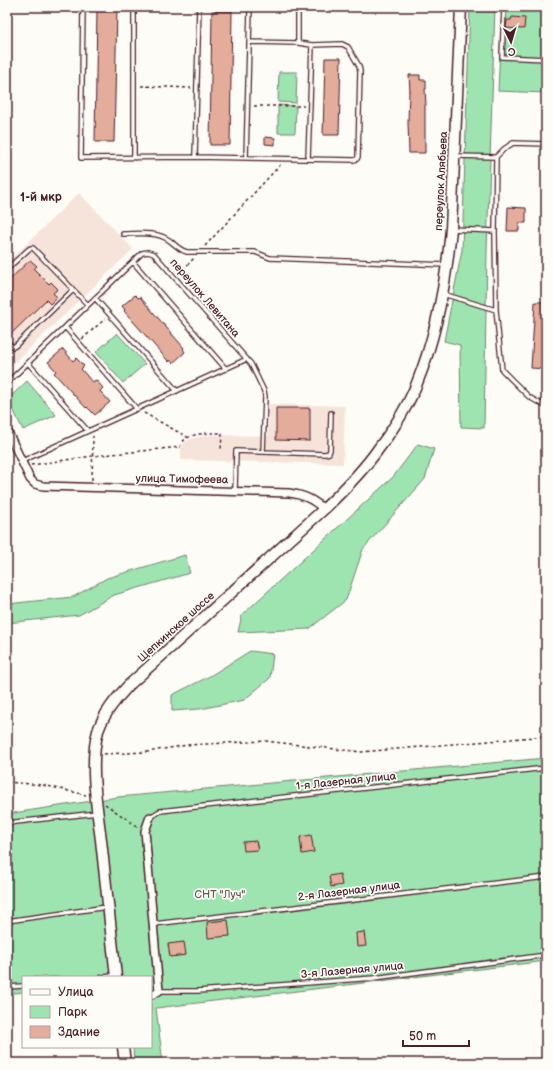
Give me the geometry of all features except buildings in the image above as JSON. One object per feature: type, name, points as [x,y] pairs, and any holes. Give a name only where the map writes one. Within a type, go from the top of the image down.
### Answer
[{"type":"main road","name":"переулок Алябьева","points":[[428,354],[443,294],[452,229],[461,7]]},
{"type":"main road","name":"Щепкинское шоссе","points":[[116,976],[96,798],[94,764],[98,730],[103,719],[125,689],[152,663],[324,509],[359,474],[392,430],[405,408],[417,384],[428,354]]},
{"type":"main road","points":[[123,1048],[125,1063]]},
{"type":"street","points":[[7,430],[22,463]]},
{"type":"street","name":"улица Тимофеева","points":[[22,463],[30,479],[35,484],[53,487],[289,493],[299,494],[312,500],[324,509]]},
{"type":"street","points":[[150,817],[145,831],[160,991],[152,995]]},
{"type":"lane","points":[[83,7],[81,158],[195,157],[357,159],[360,68],[348,47],[342,44],[312,45],[298,43],[249,42]]},
{"type":"lane","points":[[134,7],[134,158]]},
{"type":"lane","points":[[195,157],[199,7]]},
{"type":"lane","points":[[246,158],[249,7]]},
{"type":"lane","points":[[298,7],[298,43]]},
{"type":"lane","points":[[504,7],[502,57],[546,59]]},
{"type":"lane","points":[[308,159],[312,45]]},
{"type":"lane","points":[[546,144],[513,143],[496,157],[494,230],[496,310],[502,370],[529,397],[543,405],[546,405]]},
{"type":"lane","points":[[454,156],[496,157]]},
{"type":"lane","points":[[452,229],[494,230]]},
{"type":"lane","points":[[123,234],[160,235],[170,240],[182,251],[187,252],[255,252],[270,258],[447,265]]},
{"type":"lane","points":[[7,270],[29,249],[33,248],[88,305]]},
{"type":"lane","name":"переулок Левитана","points":[[133,262],[142,253],[148,252],[154,254],[251,364],[265,396],[263,452]]},
{"type":"lane","points":[[7,383],[133,262],[226,369]]},
{"type":"lane","points":[[7,342],[13,347],[15,346],[73,290]]},
{"type":"lane","points":[[443,294],[496,310]]},
{"type":"lane","points":[[95,298],[177,391]]},
{"type":"lane","points":[[65,327],[137,409]]},
{"type":"lane","points":[[22,463],[94,428],[247,359]]},
{"type":"lane","points":[[28,363],[88,431]]},
{"type":"lane","points":[[235,491],[236,451],[329,453],[331,413]]},
{"type":"lane","name":"1-я Лазерная улица","points":[[150,817],[160,811],[546,768]]},
{"type":"lane","points":[[7,823],[98,813]]},
{"type":"lane","name":"2-я Лазерная улица","points":[[154,924],[546,877]]},
{"type":"lane","points":[[7,921],[108,907]]},
{"type":"lane","name":"3-я Лазерная улица","points":[[160,991],[198,991],[374,978],[546,955]]},
{"type":"lane","points":[[7,987],[22,986]]},
{"type":"path","points":[[134,86],[197,88]]},
{"type":"path","points":[[248,106],[310,106]]},
{"type":"path","points":[[175,278],[287,158]]},
{"type":"path","points":[[78,342],[110,315]]},
{"type":"path","points":[[137,409],[189,438]]},
{"type":"path","points":[[91,488],[94,428]]},
{"type":"path","points":[[22,463],[180,447],[185,439],[201,434],[222,433],[221,451]]},
{"type":"path","points":[[94,755],[147,752],[187,745],[265,741],[362,752],[546,736]]},
{"type":"path","points":[[7,782],[43,785],[96,798],[145,831]]},
{"type":"shaded area","points":[[79,193],[133,249],[7,370],[7,263]]},
{"type":"shaded area","points":[[269,404],[345,406],[343,464],[181,460],[181,448],[185,442],[190,439],[207,435],[268,436]]},
{"type":"green space","points":[[470,7],[495,7],[487,250],[484,428],[461,427],[460,345],[444,341],[462,250]]},
{"type":"green space","points":[[502,7],[546,7],[546,93],[498,91]]},
{"type":"green space","points":[[279,72],[297,72],[296,103],[278,102]]},
{"type":"green space","points":[[278,105],[296,106],[295,133],[278,133]]},
{"type":"green space","points":[[117,333],[145,364],[123,383],[96,352]]},
{"type":"green space","points":[[27,381],[56,415],[23,430],[8,399]]},
{"type":"green space","points":[[418,444],[434,449],[425,479],[363,549],[346,600],[309,629],[238,632],[242,615],[393,477]]},
{"type":"green space","points":[[185,555],[190,573],[114,595],[79,615],[7,623],[7,604],[73,597],[107,578]]},
{"type":"green space","points":[[250,651],[273,654],[270,678],[244,700],[200,709],[172,711],[172,695],[210,676]]},
{"type":"green space","name":"СНТ \"Луч\"","points":[[546,758],[546,961],[156,1008],[163,1063],[134,1063],[133,1048],[152,1048],[152,976],[22,976],[22,992],[7,994],[7,814],[118,797]]},
{"type":"district","name":"1-й мкр","points":[[41,197]]}]
